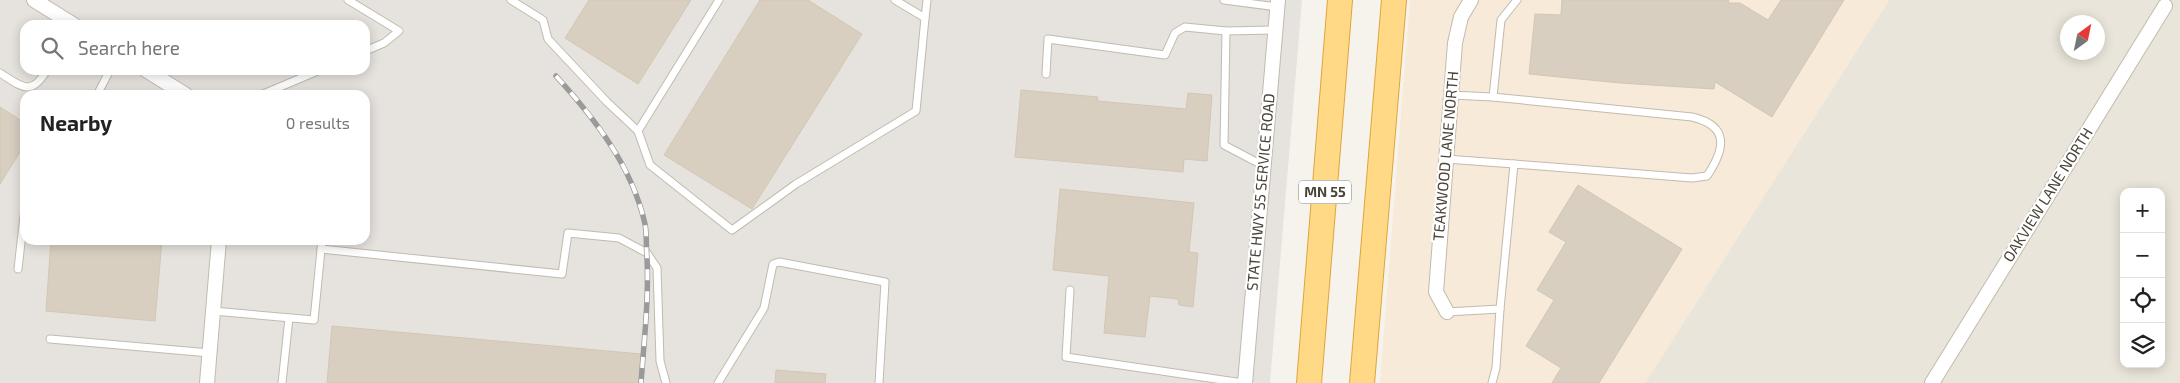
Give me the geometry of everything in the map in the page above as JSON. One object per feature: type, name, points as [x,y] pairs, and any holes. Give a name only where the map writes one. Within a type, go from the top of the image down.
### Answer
[{"type":"highway","name":"MN 55","points":[[1309,383],[1340,0]]},
{"type":"highway","points":[[1362,383],[1394,0]]},
{"type":"street","name":"TEAKWOOD LANE NORTH","points":[[1447,312],[1436,292],[1446,159],[1457,35],[1461,17],[1471,0]]},
{"type":"street","points":[[42,2],[67,20]]},
{"type":"street","name":"STATE HWY 55 SERVICE ROAD","points":[[1244,383],[1278,3]]},
{"type":"street","name":"OAKVIEW LANE NORTH","points":[[1932,383],[2165,6]]},
{"type":"street","points":[[154,75],[178,90]]},
{"type":"street","points":[[208,383],[219,245]]},
{"type":"lane","points":[[348,0],[399,31],[384,43],[370,49]]},
{"type":"lane","points":[[511,0],[543,20],[548,39],[607,102],[638,131],[650,165],[732,230],[796,184],[916,112],[927,0]]},
{"type":"lane","points":[[638,131],[719,0]]},
{"type":"lane","points":[[895,0],[925,18]]},
{"type":"lane","points":[[1224,0],[1278,3]]},
{"type":"lane","points":[[1493,97],[1501,20],[1518,0]]},
{"type":"lane","points":[[1046,74],[1048,39],[1165,55],[1175,33],[1185,27],[1226,31],[1276,30]]},
{"type":"lane","points":[[1226,31],[1224,144],[1264,166]]},
{"type":"lane","points":[[0,73],[18,85],[28,88],[37,84],[43,75]]},
{"type":"lane","points":[[100,90],[107,75]]},
{"type":"lane","points":[[273,90],[308,75]]},
{"type":"lane","points":[[1446,159],[1692,178],[1707,176],[1722,146],[1719,131],[1707,121],[1692,117],[1493,97],[1451,96]]},
{"type":"lane","points":[[1492,383],[1496,368],[1514,164]]},
{"type":"lane","points":[[321,249],[562,274],[568,233],[619,238],[647,253],[657,268],[660,361],[666,383]]},
{"type":"lane","points":[[18,269],[21,245]]},
{"type":"lane","points":[[213,310],[314,320],[321,245]]},
{"type":"lane","points":[[718,383],[764,308],[773,264],[779,262],[885,282],[879,383]]},
{"type":"lane","points":[[1070,290],[1066,357],[1244,383]]},
{"type":"lane","points":[[1447,312],[1500,309]]},
{"type":"lane","points":[[282,383],[289,318]]},
{"type":"lane","points":[[50,339],[210,353]]},
{"type":"shaded area","points":[[0,0],[1302,0],[1270,383],[0,383]]},
{"type":"shaded area","points":[[1410,0],[1889,0],[1645,383],[1380,383]]},
{"type":"shaded area","points":[[1889,0],[2180,0],[2180,383],[1645,383]]},
{"type":"building","points":[[589,0],[691,0],[638,84],[565,38]]},
{"type":"building","points":[[760,0],[808,0],[862,34],[752,209],[664,155]]},
{"type":"building","points":[[1562,0],[1729,0],[1728,3],[1740,3],[1768,20],[1781,0],[1844,0],[1772,117],[1715,82],[1714,89],[1620,83],[1529,74],[1535,14],[1561,15]]},
{"type":"building","points":[[1021,90],[1098,97],[1097,101],[1186,109],[1188,93],[1212,95],[1207,161],[1184,159],[1183,172],[1015,157]]},
{"type":"building","points":[[0,107],[20,120],[20,152],[0,184]]},
{"type":"building","points":[[1578,185],[1682,249],[1599,383],[1552,383],[1561,368],[1526,346],[1554,300],[1537,290],[1566,242],[1549,232]]},
{"type":"building","points":[[1060,189],[1194,203],[1189,252],[1198,253],[1193,307],[1179,305],[1178,299],[1150,296],[1145,337],[1104,333],[1109,276],[1053,270]]},
{"type":"building","points":[[51,245],[162,245],[155,321],[46,311]]},
{"type":"building","points":[[332,326],[641,354],[639,383],[327,383]]},
{"type":"building","points":[[776,370],[826,374],[825,383],[775,383]]},
{"type":"railway","points":[[556,76],[585,109],[610,144],[631,182],[645,224],[647,289],[641,383]]}]
